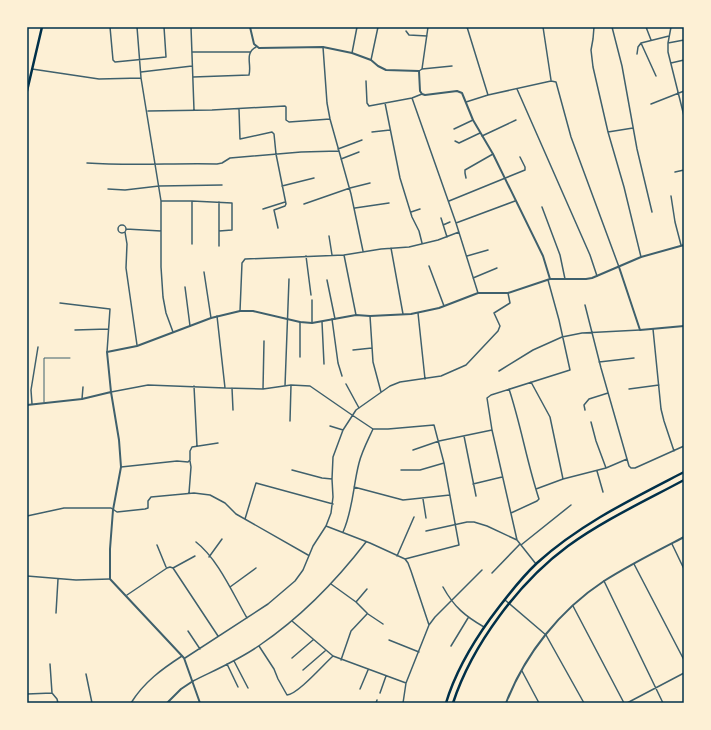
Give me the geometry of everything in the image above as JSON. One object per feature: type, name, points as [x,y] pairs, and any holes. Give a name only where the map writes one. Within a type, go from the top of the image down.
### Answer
[{"type":"main road","points":[[27,91],[42,27]]},
{"type":"main road","points":[[446,703],[463,662],[484,627],[504,600],[536,564],[563,541],[595,519],[684,472]]},
{"type":"main road","points":[[453,703],[469,664],[488,632],[509,604],[540,569],[567,547],[599,526],[684,480]]},
{"type":"street","points":[[110,27],[113,61],[166,57],[164,27]]},
{"type":"street","points":[[137,27],[141,78],[161,201],[161,267],[163,297],[166,313],[173,333]]},
{"type":"street","points":[[191,27],[194,110]]},
{"type":"street","points":[[250,27],[256,47]]},
{"type":"street","points":[[352,53],[357,27]]},
{"type":"street","points":[[371,60],[378,27]]},
{"type":"street","points":[[422,69],[428,27]]},
{"type":"street","points":[[467,27],[488,95]]},
{"type":"street","points":[[543,27],[551,81]]},
{"type":"street","points":[[594,27],[591,57],[608,132],[624,187],[641,257]]},
{"type":"street","points":[[612,27],[622,66],[637,149],[652,212]]},
{"type":"street","points":[[646,27],[651,40]]},
{"type":"street","points":[[671,27],[668,43],[671,63],[684,116]]},
{"type":"street","points":[[406,31],[409,35],[427,36]]},
{"type":"street","points":[[637,54],[638,46],[641,43],[669,36]]},
{"type":"street","points":[[668,43],[684,40]]},
{"type":"street","points":[[641,43],[656,76]]},
{"type":"street","points":[[192,52],[250,52],[256,47]]},
{"type":"street","points":[[256,47],[261,49],[323,47],[352,53],[371,60],[386,70],[419,71],[422,69],[452,66]]},
{"type":"street","points":[[323,47],[327,103],[330,119],[350,188],[363,251]]},
{"type":"street","points":[[193,77],[249,75],[250,52]]},
{"type":"street","points":[[671,63],[684,60]]},
{"type":"street","points":[[141,72],[192,66]]},
{"type":"street","points":[[32,69],[99,79],[141,78]]},
{"type":"street","points":[[419,71],[422,94]]},
{"type":"street","points":[[366,81],[368,105],[375,106],[412,98],[422,94],[459,92],[462,94],[473,120],[493,154],[543,256],[570,370],[491,395],[487,400],[502,477],[517,540],[536,564]]},
{"type":"street","points":[[466,102],[517,88],[551,81],[556,82],[571,137],[640,330]]},
{"type":"street","points":[[517,88],[590,255],[597,276]]},
{"type":"street","points":[[651,104],[684,92]]},
{"type":"street","points":[[412,98],[456,223],[478,293]]},
{"type":"street","points":[[385,104],[395,161],[422,244]]},
{"type":"street","points":[[147,110],[194,110],[285,106],[286,120],[289,122],[330,119]]},
{"type":"street","points":[[239,108],[240,139],[274,132],[276,154],[286,202],[285,206],[274,210],[278,228]]},
{"type":"street","points":[[454,129],[473,120]]},
{"type":"street","points":[[455,141],[459,143],[516,120]]},
{"type":"street","points":[[608,132],[633,128]]},
{"type":"street","points":[[372,132],[390,130]]},
{"type":"street","points":[[87,163],[113,165],[155,163],[216,164],[222,163],[230,158],[339,150],[362,140]]},
{"type":"street","points":[[341,159],[359,152]]},
{"type":"street","points":[[466,178],[464,173],[465,170],[493,154]]},
{"type":"street","points":[[448,201],[525,169],[520,157]]},
{"type":"street","points":[[675,172],[684,170]]},
{"type":"street","points":[[282,186],[314,178]]},
{"type":"street","points":[[304,204],[350,188],[370,183]]},
{"type":"street","points":[[108,189],[125,190],[159,186],[222,185]]},
{"type":"street","points":[[107,352],[137,346],[211,318],[240,311],[253,311],[300,322],[312,323],[356,315],[370,316],[418,313],[444,306],[478,293],[508,293],[549,280],[586,279],[597,276],[641,257],[683,245],[675,222],[671,196]]},
{"type":"street","points":[[161,201],[232,203],[233,228],[230,230],[219,231]]},
{"type":"street","points":[[192,201],[192,244]]},
{"type":"street","points":[[456,223],[515,201]]},
{"type":"street","points":[[219,202],[219,246]]},
{"type":"street","points":[[263,209],[286,202]]},
{"type":"street","points":[[355,208],[389,203]]},
{"type":"street","points":[[542,207],[558,251],[565,279]]},
{"type":"street","points":[[411,212],[420,210]]},
{"type":"street","points":[[441,218],[447,237]]},
{"type":"street","points":[[443,226],[450,222]]},
{"type":"street","points":[[125,232],[119,232],[119,227],[124,225],[126,230]]},
{"type":"street","points":[[126,230],[161,231]]},
{"type":"street","points":[[126,230],[126,268],[137,346]]},
{"type":"street","points":[[240,311],[243,260],[332,255],[409,247],[447,237],[459,232]]},
{"type":"street","points":[[329,236],[332,255]]},
{"type":"street","points":[[390,248],[403,314]]},
{"type":"street","points":[[467,256],[488,250]]},
{"type":"street","points":[[344,254],[356,315]]},
{"type":"street","points":[[306,256],[311,295]]},
{"type":"street","points":[[429,266],[444,306]]},
{"type":"street","points":[[473,278],[497,268]]},
{"type":"street","points":[[204,272],[211,318]]},
{"type":"street","points":[[285,386],[289,279]]},
{"type":"street","points":[[327,280],[335,319]]},
{"type":"street","points":[[185,287],[190,326]]},
{"type":"street","points":[[131,703],[146,683],[167,666],[200,649],[268,604],[295,581],[303,570],[308,555],[326,526],[333,504],[333,457],[343,430],[352,416],[359,408],[390,386],[400,382],[441,376],[466,365],[498,331],[500,326],[494,313],[510,303],[508,293]]},
{"type":"street","points":[[312,300],[312,323]]},
{"type":"street","points":[[60,303],[110,309],[107,352],[111,392],[117,423],[121,467],[113,510],[110,549],[110,579],[183,657],[200,703]]},
{"type":"street","points":[[585,305],[599,362],[629,466],[631,468],[635,468],[684,446]]},
{"type":"street","points":[[418,313],[424,379]]},
{"type":"street","points":[[217,316],[225,388]]},
{"type":"street","points":[[370,316],[373,362],[381,392]]},
{"type":"street","points":[[332,319],[338,363],[342,376]]},
{"type":"street","points":[[322,321],[324,364]]},
{"type":"street","points":[[300,322],[300,358]]},
{"type":"street","points":[[499,371],[533,350],[562,337],[582,333],[684,326]]},
{"type":"street","points":[[75,330],[108,329]]},
{"type":"street","points":[[653,329],[664,421],[674,451]]},
{"type":"street","points":[[263,388],[264,341]]},
{"type":"street","points":[[32,404],[31,390],[38,347]]},
{"type":"street","points":[[353,350],[372,348]]},
{"type":"street","points":[[599,362],[634,358]]},
{"type":"street","points":[[531,382],[550,417],[563,480]]},
{"type":"street","points":[[346,384],[359,408]]},
{"type":"street","points":[[27,405],[82,399],[145,385],[225,388],[310,386],[352,416],[373,428],[388,429],[434,424],[444,463],[459,544],[405,559],[326,526]]},
{"type":"street","points":[[630,389],[659,385]]},
{"type":"street","points":[[194,386],[197,446]]},
{"type":"street","points":[[290,421],[291,386]]},
{"type":"street","points":[[82,399],[83,387]]},
{"type":"street","points":[[232,388],[233,410]]},
{"type":"street","points":[[509,389],[538,500],[511,513]]},
{"type":"street","points":[[585,410],[584,405],[589,399],[608,393]]},
{"type":"street","points":[[591,422],[606,468]]},
{"type":"street","points":[[330,426],[343,430]]},
{"type":"street","points":[[343,532],[350,513],[359,462],[363,449],[373,428]]},
{"type":"street","points":[[413,450],[439,441],[492,430]]},
{"type":"street","points":[[464,436],[476,496]]},
{"type":"street","points":[[189,494],[191,467],[190,449],[197,446],[218,443]]},
{"type":"street","points":[[535,489],[597,471],[627,459]]},
{"type":"street","points":[[121,467],[178,461],[190,462]]},
{"type":"street","points":[[401,470],[420,470],[444,463]]},
{"type":"street","points":[[292,470],[322,478],[332,479]]},
{"type":"street","points":[[597,471],[604,492]]},
{"type":"street","points":[[473,484],[502,477]]},
{"type":"street","points":[[245,519],[256,483],[333,504]]},
{"type":"street","points":[[354,487],[403,500],[450,495]]},
{"type":"street","points":[[27,516],[64,508],[111,508],[117,512],[145,510],[148,508],[148,500],[151,497],[203,494],[214,497],[225,503],[236,514],[308,555]]},
{"type":"street","points":[[423,498],[426,518]]},
{"type":"street","points":[[492,573],[520,545],[571,505]]},
{"type":"street","points":[[397,556],[414,517]]},
{"type":"street","points":[[426,531],[467,522],[474,522],[487,526],[517,540]]},
{"type":"street","points":[[506,703],[510,692],[522,671],[546,635],[573,606],[604,581],[684,537]]},
{"type":"street","points":[[209,556],[222,539]]},
{"type":"street","points":[[196,542],[219,570],[246,618]]},
{"type":"street","points":[[167,703],[181,689],[192,681],[234,661],[259,646],[292,621],[331,584],[366,542]]},
{"type":"street","points":[[672,544],[684,568]]},
{"type":"street","points":[[157,545],[167,568]]},
{"type":"street","points":[[126,595],[167,568],[173,568],[195,556]]},
{"type":"street","points":[[405,559],[411,571],[428,625]]},
{"type":"street","points":[[634,564],[684,660]]},
{"type":"street","points":[[173,568],[218,636]]},
{"type":"street","points":[[229,587],[256,568]]},
{"type":"street","points":[[403,703],[406,683],[428,625],[482,570]]},
{"type":"street","points":[[27,576],[58,579],[110,579]]},
{"type":"street","points":[[56,612],[58,579]]},
{"type":"street","points":[[604,581],[663,703]]},
{"type":"street","points":[[331,584],[356,602],[368,614],[383,624]]},
{"type":"street","points":[[443,588],[450,601],[459,610],[468,618],[484,627]]},
{"type":"street","points":[[356,602],[367,589]]},
{"type":"street","points":[[504,600],[546,635],[584,703]]},
{"type":"street","points":[[573,606],[626,703],[684,673]]},
{"type":"street","points":[[341,660],[351,631],[368,614]]},
{"type":"street","points":[[450,646],[468,618]]},
{"type":"street","points":[[292,621],[325,651],[333,656],[406,683]]},
{"type":"street","points":[[188,631],[200,649]]},
{"type":"street","points":[[292,658],[313,640]]},
{"type":"street","points":[[389,640],[419,652]]},
{"type":"street","points":[[259,646],[274,669],[287,695],[290,695],[299,689],[333,656]]},
{"type":"street","points":[[303,670],[325,651]]},
{"type":"street","points":[[234,661],[248,688]]},
{"type":"street","points":[[50,664],[52,693],[57,699],[58,703]]},
{"type":"street","points":[[227,664],[238,687]]},
{"type":"street","points":[[360,689],[368,670]]},
{"type":"street","points":[[522,671],[539,703]]},
{"type":"street","points":[[86,674],[92,703]]},
{"type":"street","points":[[380,693],[386,676]]},
{"type":"street","points":[[27,694],[52,693]]},
{"type":"lane","points":[[44,403],[44,358],[70,358]]}]
